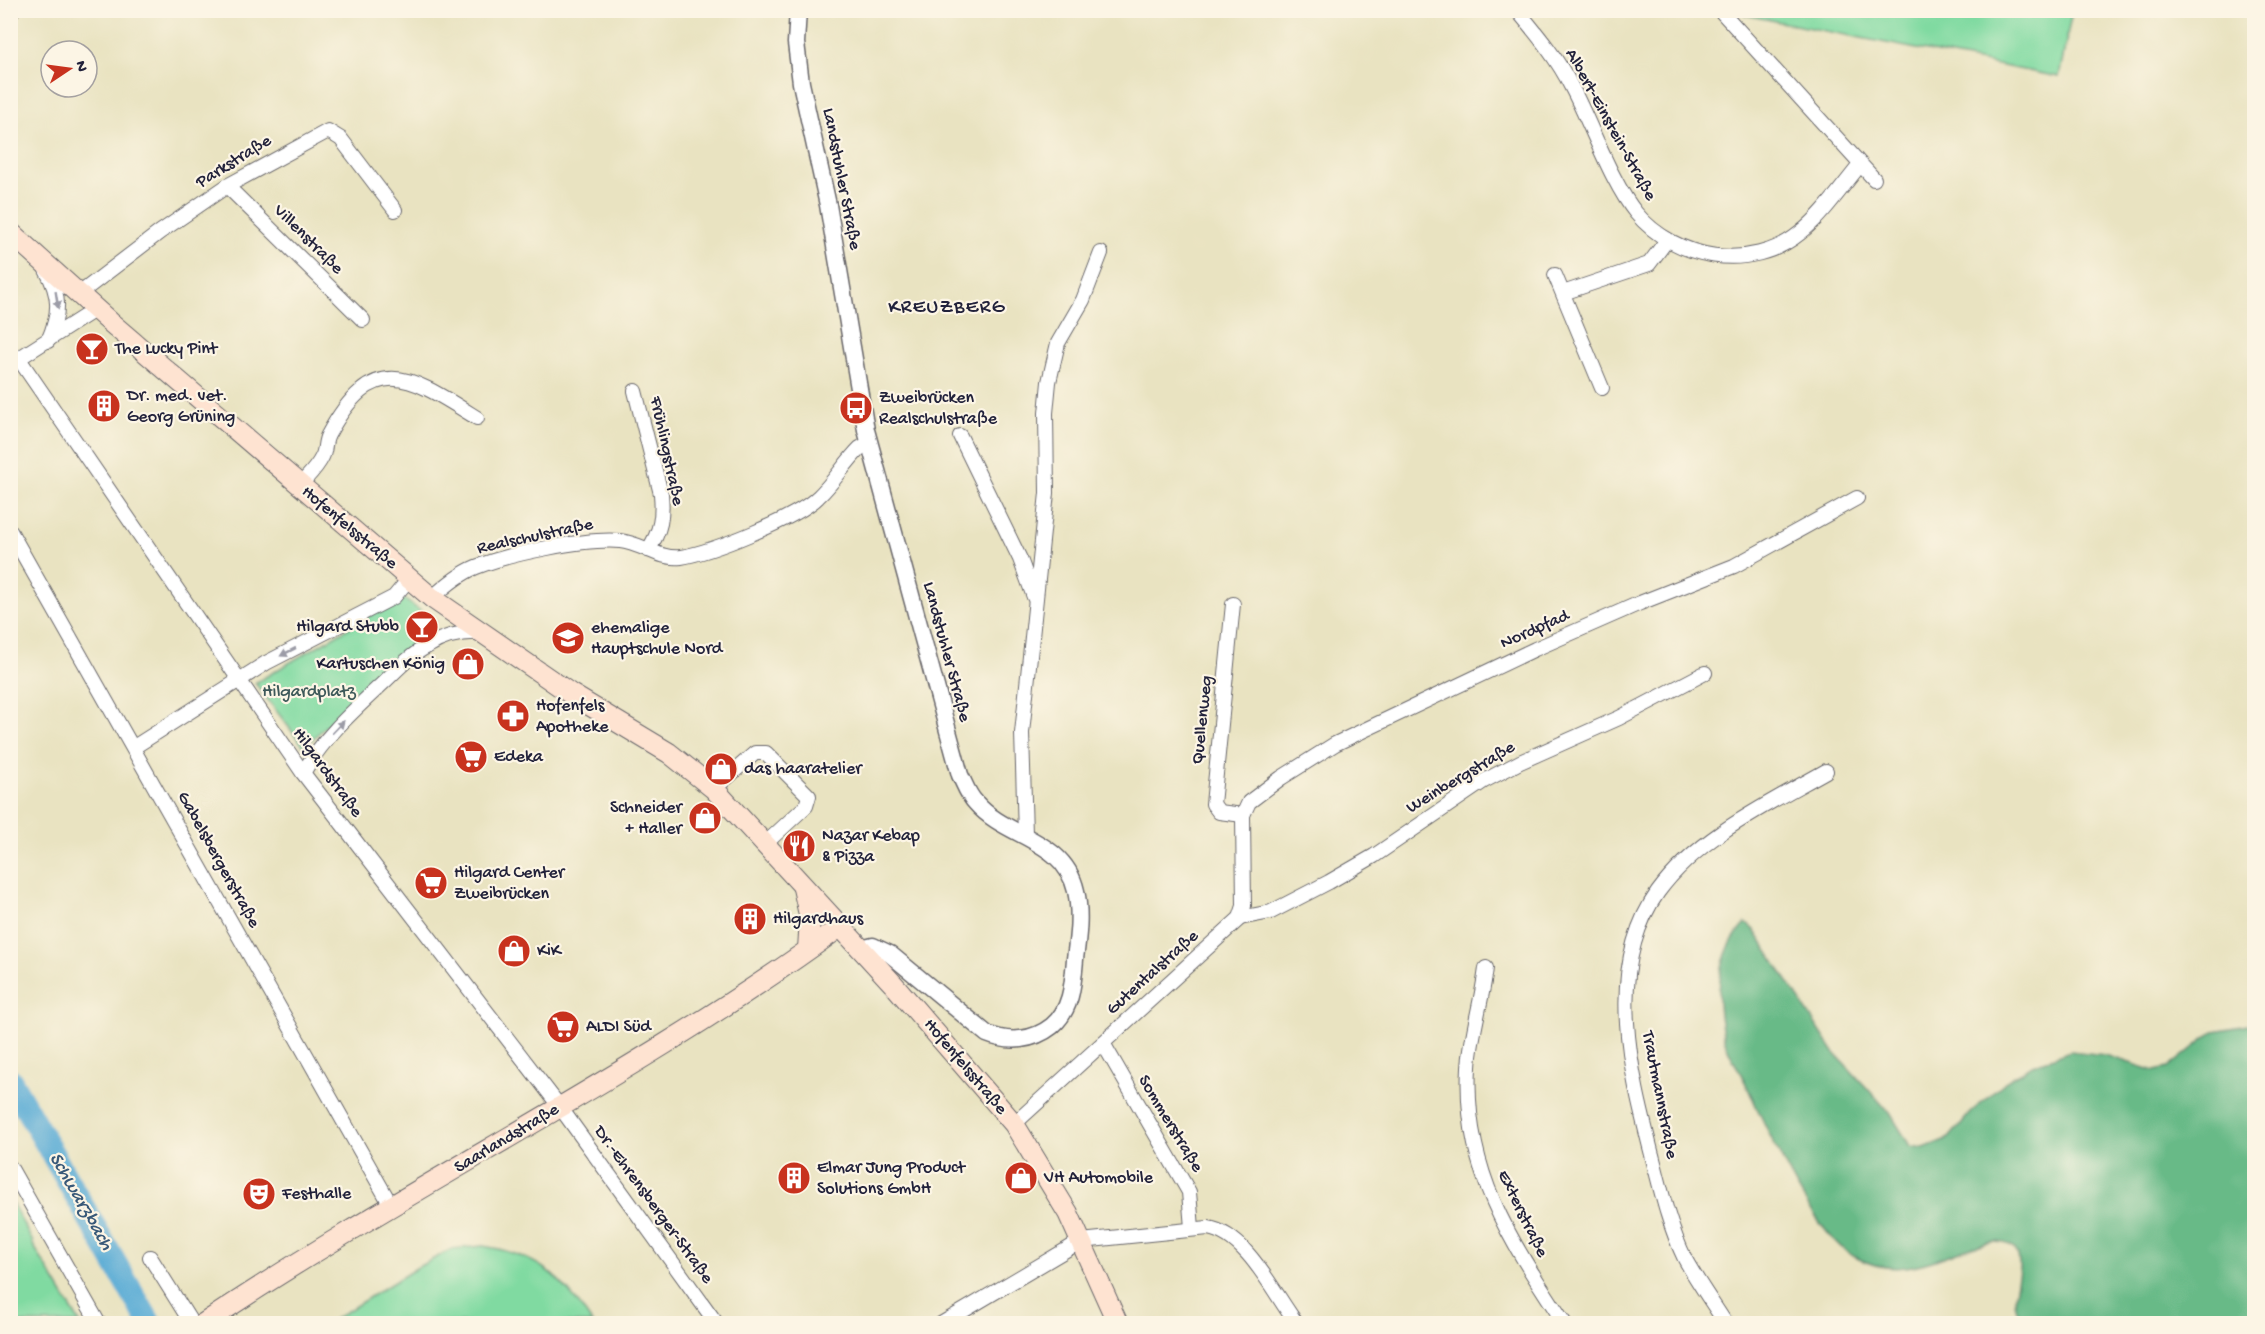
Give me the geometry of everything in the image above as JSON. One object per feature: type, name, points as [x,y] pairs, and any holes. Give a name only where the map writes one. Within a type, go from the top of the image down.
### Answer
[{"type":"main road","name":"Hofenfelsstraße","points":[[10,232],[299,486],[432,598],[571,694],[669,753],[714,789],[861,949],[1014,1124],[1046,1176],[1081,1241],[1119,1323]]},
{"type":"main road","points":[[802,885],[810,919],[808,949]]},
{"type":"main road","name":"Saarlandstraße","points":[[203,1323],[392,1207],[691,1030],[840,927]]},
{"type":"street","name":"Landstuhler Straße","points":[[798,10],[796,43],[801,83],[828,205],[869,443],[960,775],[977,805],[1048,848],[1065,866],[1076,889],[1079,907],[1069,1000],[1062,1015],[1049,1029],[1019,1040],[1005,1040],[987,1034],[890,954],[873,946],[861,949]]},
{"type":"street","name":"Albert-Einstein-Straße","points":[[1517,10],[1553,56],[1572,86],[1635,212],[1666,240],[1694,251],[1726,257],[1766,251],[1800,233],[1860,165]]},
{"type":"street","points":[[1720,10],[1874,179]]},
{"type":"street","name":"Parkstraße","points":[[79,294],[160,232],[227,186],[328,131],[341,139],[395,210]]},
{"type":"street","name":"Villenstraße","points":[[227,186],[363,320]]},
{"type":"street","points":[[1563,293],[1649,264],[1666,240]]},
{"type":"street","points":[[1025,834],[1022,733],[1047,493],[1046,413],[1049,382],[1058,343],[1083,300],[1101,253]]},
{"type":"street","points":[[41,261],[52,280],[59,302],[58,318],[48,341]]},
{"type":"street","points":[[1555,275],[1602,388]]},
{"type":"street","points":[[15,361],[96,309]]},
{"type":"street","name":"Hilgardstraße","points":[[15,361],[303,773],[560,1107]]},
{"type":"street","points":[[299,486],[321,460],[326,438],[347,402],[367,386],[382,381],[408,379],[477,418]]},
{"type":"street","name":"Frühlingstraße","points":[[635,391],[662,509],[661,526],[648,550]]},
{"type":"street","points":[[960,436],[1020,560],[1036,602]]},
{"type":"street","name":"Realschulstraße","points":[[432,598],[459,576],[494,561],[607,540],[623,542],[668,557],[690,555],[788,518],[818,498],[853,456],[869,443]]},
{"type":"street","name":"Nordpfad","points":[[1243,815],[1256,796],[1335,744],[1535,649],[1640,603],[1734,566],[1857,498]]},
{"type":"street","name":"Gabelsbergerstraße","points":[[10,531],[392,1207]]},
{"type":"street","points":[[134,747],[239,679],[394,597],[409,579]]},
{"type":"street","name":"Quellenweg","points":[[1233,604],[1213,804],[1219,812],[1243,815]]},
{"type":"street","points":[[303,773],[317,749],[332,732],[415,654],[434,642],[454,635],[481,633]]},
{"type":"street","name":"Weinbergstraße","points":[[1240,918],[1271,912],[1329,882],[1374,855],[1484,781],[1520,762],[1619,718],[1705,673]]},
{"type":"street","points":[[714,789],[755,753],[760,752],[766,753],[809,796],[806,806],[766,843]]},
{"type":"street","name":"Trautmannstraße","points":[[1726,1323],[1685,1259],[1673,1230],[1642,1116],[1628,1038],[1627,1005],[1634,942],[1643,917],[1657,894],[1689,858],[1743,819],[1826,771]]},
{"type":"street","points":[[1240,918],[1244,906],[1243,815]]},
{"type":"street","name":"Gutentalstraße","points":[[1014,1124],[1240,918]]},
{"type":"street","name":"Exterstraße","points":[[1486,968],[1469,1067],[1470,1117],[1474,1144],[1481,1171],[1502,1224],[1524,1262],[1566,1323]]},
{"type":"street","name":"Sommerstraße","points":[[1102,1043],[1189,1192],[1192,1228]]},
{"type":"street","name":"Dr.-Ehrensberger-Straße","points":[[560,1107],[717,1323]]},
{"type":"street","points":[[10,1167],[99,1323]]},
{"type":"street","points":[[941,1323],[1081,1241],[1192,1228],[1218,1229],[1236,1240],[1249,1254],[1297,1323]]},
{"type":"street","points":[[150,1257],[192,1323]]},
{"type":"green space","points":[[1746,10],[2072,11],[2059,77],[1745,15]]},
{"type":"green space","name":"Hilgardplatz","points":[[401,597],[436,622],[426,637],[413,644],[304,747],[255,683]]},
{"type":"green space","points":[[1746,923],[1754,930],[1833,1051],[1890,1113],[1910,1146],[1924,1148],[1949,1138],[1971,1112],[2005,1082],[2030,1066],[2070,1051],[2105,1055],[2155,1071],[2168,1068],[2214,1031],[2254,1024],[2254,1323],[2029,1323],[2017,1310],[2015,1295],[2019,1269],[2018,1256],[2014,1248],[2007,1243],[1987,1243],[1918,1265],[1893,1268],[1880,1266],[1853,1256],[1837,1244],[1806,1203],[1792,1178],[1724,1038],[1719,1008],[1720,977],[1729,948]]},
{"type":"green space","points":[[11,1201],[32,1243],[80,1323],[11,1323]]},
{"type":"green space","points":[[483,1246],[519,1255],[547,1271],[570,1293],[592,1323],[328,1323],[418,1267],[452,1249]]},
{"type":"waterway","name":"Schwarzbach","points":[[10,1080],[150,1324]]},
{"type":"place","name":"The Lucky Pint","points":[[92,349]]},
{"type":"place","name":"Dr. med. vet. Georg Grüning","points":[[104,406]]},
{"type":"place","name":"Zweibrücken Realschulstraße","points":[[856,408]]},
{"type":"place","name":"Hilgard Stubb","points":[[422,627]]},
{"type":"place","name":"ehemalige Hauptschule Nord","points":[[568,638]]},
{"type":"place","name":"Kartuschen König","points":[[468,664]]},
{"type":"place","name":"Hofenfels Apotheke","points":[[513,716]]},
{"type":"place","name":"Edeka","points":[[471,757]]},
{"type":"place","name":"das haaratelier","points":[[721,769]]},
{"type":"place","name":"Schneider + Haller","points":[[705,818]]},
{"type":"place","name":"Nazar Kebap & Pizza","points":[[799,846]]},
{"type":"place","name":"Hilgard Center Zweibrücken","points":[[431,883]]},
{"type":"place","name":"Hilgardhaus","points":[[750,919]]},
{"type":"place","name":"KiK","points":[[514,951]]},
{"type":"place","name":"ALDI Süd","points":[[563,1027]]},
{"type":"place","name":"Elmar Jung Product Solutions GmbH","points":[[794,1178]]},
{"type":"place","name":"VH Automobile","points":[[1021,1178]]},
{"type":"place","name":"Festhalle","points":[[259,1194]]},
{"type":"district","name":"KREUZBERG","points":[[947,308]]}]
